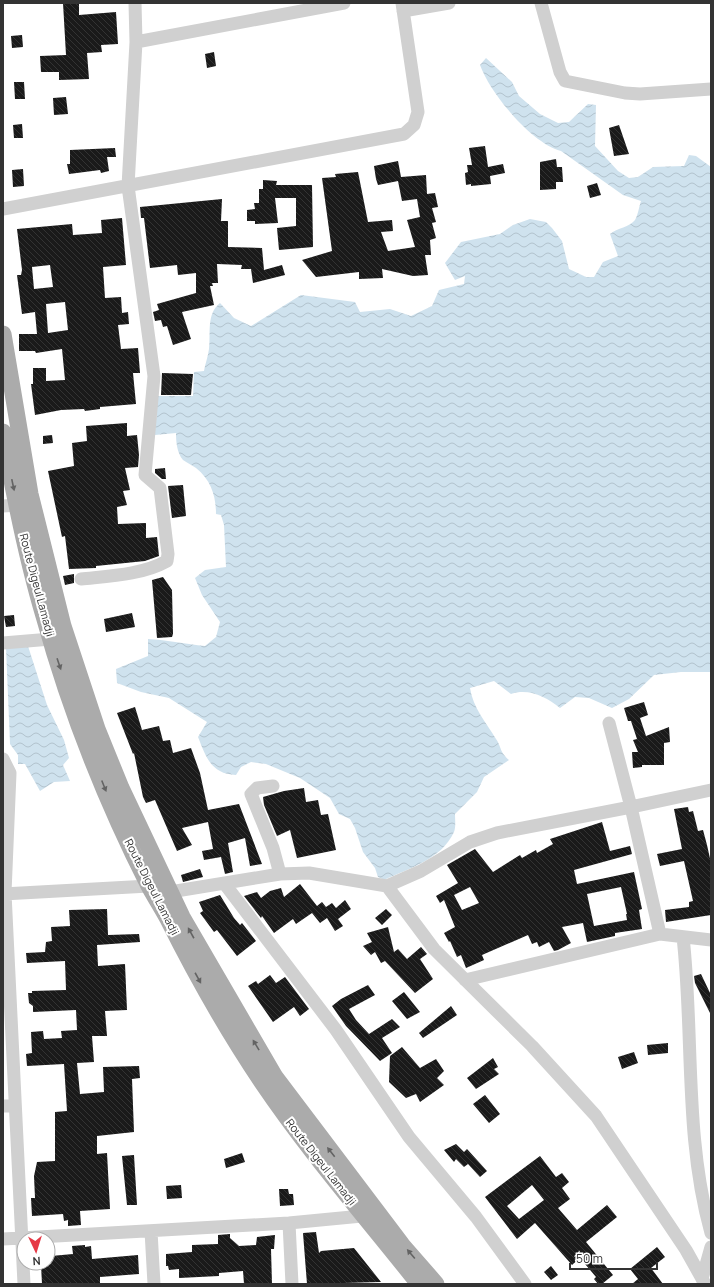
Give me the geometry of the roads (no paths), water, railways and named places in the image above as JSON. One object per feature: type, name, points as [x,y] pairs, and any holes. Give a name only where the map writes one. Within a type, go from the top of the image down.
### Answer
[{"type":"main road","points":[[3,334],[30,494],[63,626],[97,729],[121,788],[170,892],[212,971],[275,1077],[402,1244],[436,1284]]},
{"type":"main road","name":"Route Digeul Lamadji","points":[[3,432],[10,506],[26,549],[51,639],[85,740],[149,886],[198,979],[260,1081],[296,1132],[362,1216],[419,1284]]},
{"type":"street","points":[[81,579],[121,575],[160,565],[167,561],[168,554],[160,488],[145,474],[154,376],[128,186],[136,42],[135,3]]},
{"type":"street","points":[[136,42],[344,3]]},
{"type":"street","points":[[3,209],[404,134],[414,125],[418,112],[402,7],[449,3]]},
{"type":"street","points":[[541,3],[560,72],[565,81],[625,93],[640,94],[711,89]]},
{"type":"street","points":[[3,642],[51,639]]},
{"type":"street","points":[[609,723],[631,807],[660,934]]},
{"type":"street","points":[[3,760],[6,773],[4,893],[9,1106],[21,1231]]},
{"type":"street","points":[[273,786],[257,788],[251,794],[273,848],[280,874]]},
{"type":"street","points":[[170,892],[280,874],[309,873],[387,886],[421,871],[470,842],[497,833],[711,790]]},
{"type":"street","points":[[224,883],[336,1030],[409,1137],[476,1217],[525,1284]]},
{"type":"street","points":[[4,893],[149,886]]},
{"type":"street","points":[[387,886],[434,949],[532,1046],[596,1116],[686,1250],[704,1282]]},
{"type":"street","points":[[465,980],[660,934],[711,940]]},
{"type":"street","points":[[683,937],[689,1002],[688,1040],[690,1083],[699,1179],[711,1233]]},
{"type":"street","points":[[56,1237],[289,1223],[362,1216]]},
{"type":"street","points":[[289,1223],[292,1284]]},
{"type":"street","points":[[151,1231],[154,1284]]},
{"type":"street","points":[[3,1240],[16,1239]]},
{"type":"street","points":[[704,1282],[711,1247]]},
{"type":"street","points":[[23,1271],[24,1284]]},
{"type":"water","points":[[486,58],[512,82],[519,96],[540,114],[558,123],[569,122],[588,104],[596,105],[595,146],[618,171],[629,178],[638,177],[653,167],[684,166],[689,155],[696,156],[711,167],[711,672],[681,672],[654,675],[629,699],[612,708],[589,698],[575,697],[560,708],[549,700],[531,693],[518,692],[511,694],[494,681],[470,688],[480,715],[498,742],[502,752],[509,760],[484,777],[477,792],[455,814],[454,832],[441,850],[424,862],[384,880],[378,877],[375,868],[363,852],[355,828],[350,819],[339,814],[330,798],[300,778],[266,764],[251,762],[241,767],[236,775],[228,774],[215,768],[207,758],[198,737],[207,722],[169,698],[141,692],[117,683],[116,669],[148,656],[148,639],[205,646],[216,637],[220,622],[202,595],[195,578],[205,570],[226,567],[224,525],[221,515],[216,514],[214,495],[209,483],[196,468],[183,460],[179,454],[176,433],[155,435],[152,426],[157,416],[157,396],[193,396],[194,372],[204,371],[209,349],[211,318],[220,303],[234,318],[251,326],[301,295],[355,302],[360,312],[390,309],[411,316],[432,306],[439,290],[464,284],[465,276],[455,280],[445,263],[461,242],[500,234],[513,225],[530,219],[546,222],[552,228],[562,241],[569,269],[586,277],[594,277],[603,262],[618,256],[610,234],[635,220],[641,201],[623,195],[561,151],[549,146],[537,138],[525,128],[502,102],[485,76],[480,65]]},
{"type":"water","points":[[28,646],[47,705],[64,740],[69,758],[63,765],[70,781],[54,782],[40,791],[25,764],[18,764],[18,755],[10,744],[6,647]]}]
